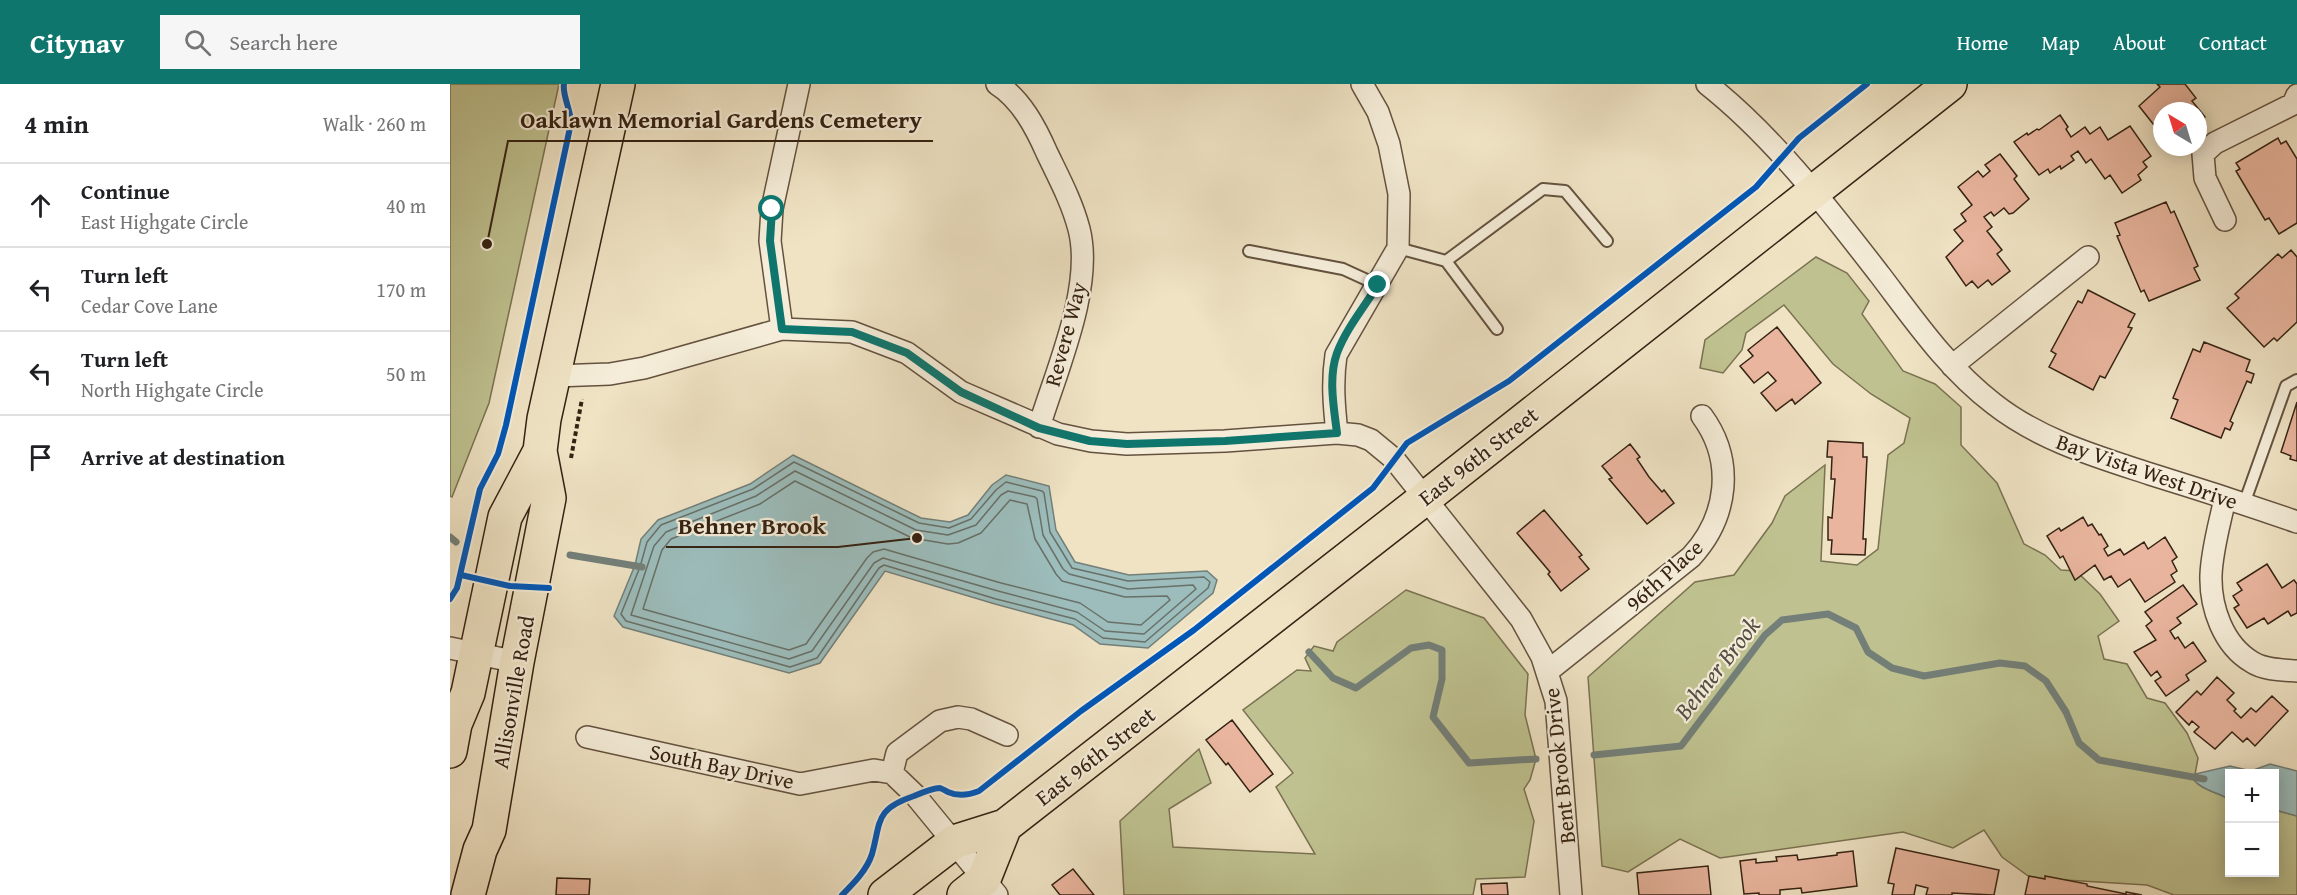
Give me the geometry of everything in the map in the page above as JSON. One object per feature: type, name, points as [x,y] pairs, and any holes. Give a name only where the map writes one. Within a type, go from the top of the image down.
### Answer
[{"type":"main road","name":"Allisonville Road","points":[[468,895],[480,850],[489,830],[517,662],[549,498],[540,451],[544,419],[618,84]]},
{"type":"main road","name":"East 96th Street","points":[[885,895],[973,874],[1005,826],[1950,84]]},
{"type":"main road","name":"Allisonville Road","points":[[450,751],[454,724],[468,693],[463,651],[505,517],[540,451]]},
{"type":"main road","points":[[973,874],[1005,826]]},
{"type":"street","points":[[782,329],[770,241],[772,209],[799,84]]},
{"type":"street","name":"Revere Way","points":[[997,84],[1025,111],[1068,196],[1080,230],[1083,263],[1080,293],[1039,428]]},
{"type":"street","points":[[1337,433],[1333,399],[1336,355],[1398,248],[1400,194],[1389,144],[1378,112],[1362,84]]},
{"type":"street","name":"Bay Vista West Drive","points":[[1707,84],[1732,104],[1814,192],[1938,351],[1994,405],[2038,433],[2081,452],[2297,522]]},
{"type":"street","points":[[2225,220],[2205,178],[2203,154],[2215,143],[2296,103]]},
{"type":"street","points":[[1952,366],[2088,257]]},
{"type":"street","name":"Bent Brook Drive","points":[[555,376],[610,374],[644,368],[782,329],[852,332],[907,353],[961,392],[1039,428],[1090,441],[1127,444],[1225,441],[1337,433],[1358,435],[1371,440],[1387,452],[1521,619],[1536,643],[1548,672],[1556,701],[1571,895]]},
{"type":"street","name":"96th Place","points":[[1548,672],[1701,548],[1710,533],[1723,498],[1723,466],[1718,444],[1702,416]]},
{"type":"street","points":[[2234,501],[2211,573],[2213,601],[2217,617],[2231,642],[2252,662],[2278,670],[2297,671]]},
{"type":"street","points":[[463,651],[517,662]]},
{"type":"street","points":[[973,874],[915,795],[892,773],[897,753],[940,721],[958,717],[971,719],[1007,735]]},
{"type":"street","name":"South Bay Drive","points":[[587,737],[800,784],[874,770],[892,773]]},
{"type":"lane","points":[[1446,261],[1543,189],[1564,191],[1607,241]]},
{"type":"lane","points":[[1398,248],[1446,261],[1497,329]]},
{"type":"lane","points":[[1249,251],[1343,269],[1378,285]]},
{"type":"lane","points":[[2234,501],[2286,386],[2297,380]]},
{"type":"green space","points":[[450,84],[559,84],[489,403],[452,497],[450,496]]},
{"type":"green space","points":[[1816,257],[1847,273],[1869,301],[1862,314],[1903,371],[1935,384],[1961,407],[1961,445],[1997,483],[2024,544],[2045,555],[2061,570],[2076,571],[2100,594],[2119,621],[2098,636],[2104,659],[2127,664],[2147,698],[2165,703],[2187,733],[2198,758],[2194,780],[2205,789],[2225,797],[2225,877],[2279,877],[2279,811],[2297,816],[2297,895],[2174,895],[2147,885],[2031,878],[2002,857],[1984,830],[1953,848],[1903,832],[1720,858],[1680,839],[1628,872],[1602,866],[1588,677],[1695,582],[1734,575],[1772,523],[1785,496],[1825,465],[1821,561],[1857,565],[1878,549],[1888,455],[1904,443],[1910,418],[1871,394],[1833,364],[1784,305],[1746,333],[1742,350],[1723,373],[1700,368],[1705,340]]},
{"type":"green space","points":[[1406,590],[1484,618],[1528,674],[1525,715],[1536,759],[1530,780],[1524,789],[1534,821],[1525,877],[1476,879],[1473,895],[1124,895],[1120,821],[1199,749],[1211,783],[1169,809],[1173,847],[1315,854],[1276,787],[1293,773],[1243,710],[1297,670],[1311,671],[1305,658],[1314,646],[1333,651],[1337,642]]},
{"type":"water","points":[[793,455],[921,518],[950,522],[968,515],[992,485],[1006,475],[1049,486],[1056,530],[1075,562],[1129,575],[1207,571],[1217,580],[1213,593],[1148,648],[1100,644],[1073,625],[885,571],[820,663],[789,673],[623,627],[614,616],[635,565],[641,539],[658,520],[750,484]]},
{"type":"water","points":[[2270,764],[2297,771],[2297,816],[2279,811],[2279,769],[2256,769]]},
{"type":"water","points":[[2230,766],[2243,769],[2225,769],[2225,797],[2205,789],[2194,780],[2195,774]]},
{"type":"building","points":[[2157,84],[2185,84],[2196,98],[2193,102],[2153,102],[2153,124],[2139,106],[2160,87]]},
{"type":"building","points":[[2060,115],[2071,137],[2085,127],[2090,134],[2100,127],[2108,140],[2130,126],[2151,156],[2143,162],[2147,167],[2138,175],[2141,180],[2122,193],[2110,175],[2105,179],[2091,159],[2086,163],[2078,151],[2071,156],[2074,160],[2061,169],[2060,166],[2050,173],[2048,169],[2039,175],[2014,142],[2027,133],[2028,135],[2039,130]]},
{"type":"building","points":[[2278,138],[2281,144],[2286,141],[2297,159],[2297,223],[2279,234],[2269,218],[2265,220],[2236,171],[2240,169],[2236,163]]},
{"type":"building","points":[[2000,154],[2017,176],[2014,179],[2029,199],[2013,213],[2009,214],[2004,208],[1994,216],[1991,212],[1984,217],[1992,227],[1987,231],[2002,250],[1997,254],[2010,271],[1992,285],[1988,280],[1978,288],[1972,281],[1966,286],[1946,257],[1963,241],[1954,230],[1966,221],[1961,214],[1972,205],[1958,187],[1978,171],[1983,177],[1990,171],[1985,165]]},
{"type":"building","points":[[2166,202],[2171,213],[2174,211],[2198,266],[2194,268],[2200,280],[2149,301],[2144,290],[2141,292],[2117,236],[2120,235],[2115,223]]},
{"type":"building","points":[[2291,250],[2297,257],[2297,322],[2277,341],[2274,338],[2264,347],[2227,308],[2239,298],[2235,294],[2278,254],[2282,258]]},
{"type":"building","points":[[2088,290],[2135,314],[2128,327],[2132,328],[2105,378],[2100,376],[2093,390],[2049,367],[2056,354],[2051,351],[2078,301],[2082,303]]},
{"type":"building","points":[[1777,327],[1821,383],[1795,404],[1792,399],[1776,411],[1761,393],[1776,381],[1768,372],[1754,383],[1740,366],[1753,356],[1748,350]]},
{"type":"building","points":[[2204,342],[2250,360],[2246,371],[2254,374],[2251,383],[2247,381],[2230,421],[2233,423],[2230,430],[2225,428],[2221,438],[2171,418],[2178,400],[2173,398],[2193,349],[2200,352]]},
{"type":"building","points":[[2297,402],[2297,461],[2281,452]]},
{"type":"building","points":[[1828,441],[1863,443],[1863,457],[1867,457],[1863,539],[1866,539],[1865,555],[1831,554],[1832,540],[1828,540],[1828,517],[1832,518],[1835,479],[1831,479],[1832,457],[1827,457]]},
{"type":"building","points":[[1630,444],[1640,457],[1637,459],[1649,477],[1662,492],[1664,490],[1674,503],[1647,524],[1609,479],[1612,478],[1602,466]]},
{"type":"building","points":[[1544,510],[1582,555],[1579,557],[1589,569],[1561,591],[1548,574],[1550,572],[1517,533]]},
{"type":"building","points":[[2083,517],[2088,526],[2092,524],[2099,535],[2101,534],[2108,546],[2104,549],[2108,556],[2120,549],[2124,555],[2144,542],[2148,549],[2165,537],[2177,557],[2172,561],[2177,571],[2171,575],[2175,582],[2145,602],[2130,579],[2118,587],[2111,576],[2104,580],[2095,565],[2075,580],[2063,556],[2060,558],[2047,536],[2059,528],[2061,531]]},
{"type":"building","points":[[2267,564],[2282,588],[2294,580],[2297,584],[2297,613],[2291,616],[2288,611],[2268,624],[2264,618],[2247,628],[2234,608],[2239,605],[2233,596],[2242,590],[2237,583]]},
{"type":"building","points":[[2183,585],[2197,604],[2177,618],[2181,623],[2170,631],[2175,639],[2178,637],[2185,648],[2193,642],[2206,661],[2186,675],[2189,680],[2166,696],[2155,681],[2161,677],[2157,671],[2151,676],[2134,652],[2156,640],[2146,626],[2152,621],[2145,612]]},
{"type":"building","points":[[2217,677],[2234,693],[2227,700],[2241,718],[2251,708],[2256,712],[2272,696],[2288,711],[2255,746],[2247,738],[2243,742],[2232,732],[2215,749],[2194,732],[2199,727],[2192,721],[2189,725],[2176,712],[2197,691],[2201,695]]},
{"type":"building","points":[[1232,720],[1273,774],[1250,792],[1228,763],[1226,765],[1206,740]]},
{"type":"building","points":[[1896,848],[1999,870],[1994,895],[1952,893],[1952,895],[1926,895],[1928,888],[1916,885],[1914,895],[1892,895],[1894,884],[1888,883]]},
{"type":"building","points":[[1853,851],[1857,886],[1802,893],[1801,888],[1780,890],[1780,895],[1744,894],[1740,861],[1756,859],[1756,863],[1777,861],[1776,857],[1797,855],[1798,860]]},
{"type":"building","points":[[1708,866],[1711,895],[1639,895],[1637,873]]},
{"type":"building","points":[[1073,869],[1094,895],[1060,895],[1052,885]]},
{"type":"building","points":[[2029,876],[2045,879],[2045,876],[2126,894],[2126,892],[2142,895],[2025,895]]},
{"type":"building","points":[[557,878],[590,879],[589,895],[556,895]]},
{"type":"building","points":[[1507,883],[1508,895],[1482,895],[1481,884]]},
{"type":"waterway","name":"Behner Brook","points":[[450,537],[456,542]]},
{"type":"waterway","name":"Behner Brook","points":[[570,555],[642,567]]},
{"type":"waterway","name":"Behner Brook","points":[[1594,755],[1681,746],[1765,635],[1782,620],[1828,614],[1856,628],[1868,652],[1892,668],[1924,676],[2000,663],[2025,666],[2046,681],[2066,712],[2079,743],[2099,760],[2204,779]]},
{"type":"waterway","name":"Behner Brook","points":[[1309,652],[1333,678],[1356,688],[1411,648],[1429,645],[1442,650],[1442,679],[1433,717],[1469,763],[1536,759]]},
{"type":"cycle path","points":[[450,599],[457,588],[480,489],[498,454],[506,425],[571,123],[564,84]]},
{"type":"cycle path","points":[[842,895],[867,866],[879,825],[886,811],[892,806],[937,788],[960,795],[979,791],[1081,711],[1194,630],[1373,488],[1407,443],[1509,381],[1756,187],[1799,138],[1867,84]]},
{"type":"cycle path","points":[[461,575],[510,586],[549,588]]},
{"type":"place","name":"Oaklawn Memorial Gardens Cemetery","points":[[487,244]]},
{"type":"place","name":"Behner Brook","points":[[917,538]]},
{"type":"route","points":[[772,209],[770,241],[782,329],[852,332],[907,353],[961,392],[1039,428],[1090,441],[1127,444],[1225,441],[1337,433],[1333,399],[1336,355],[1344,338],[1378,285]]}]
